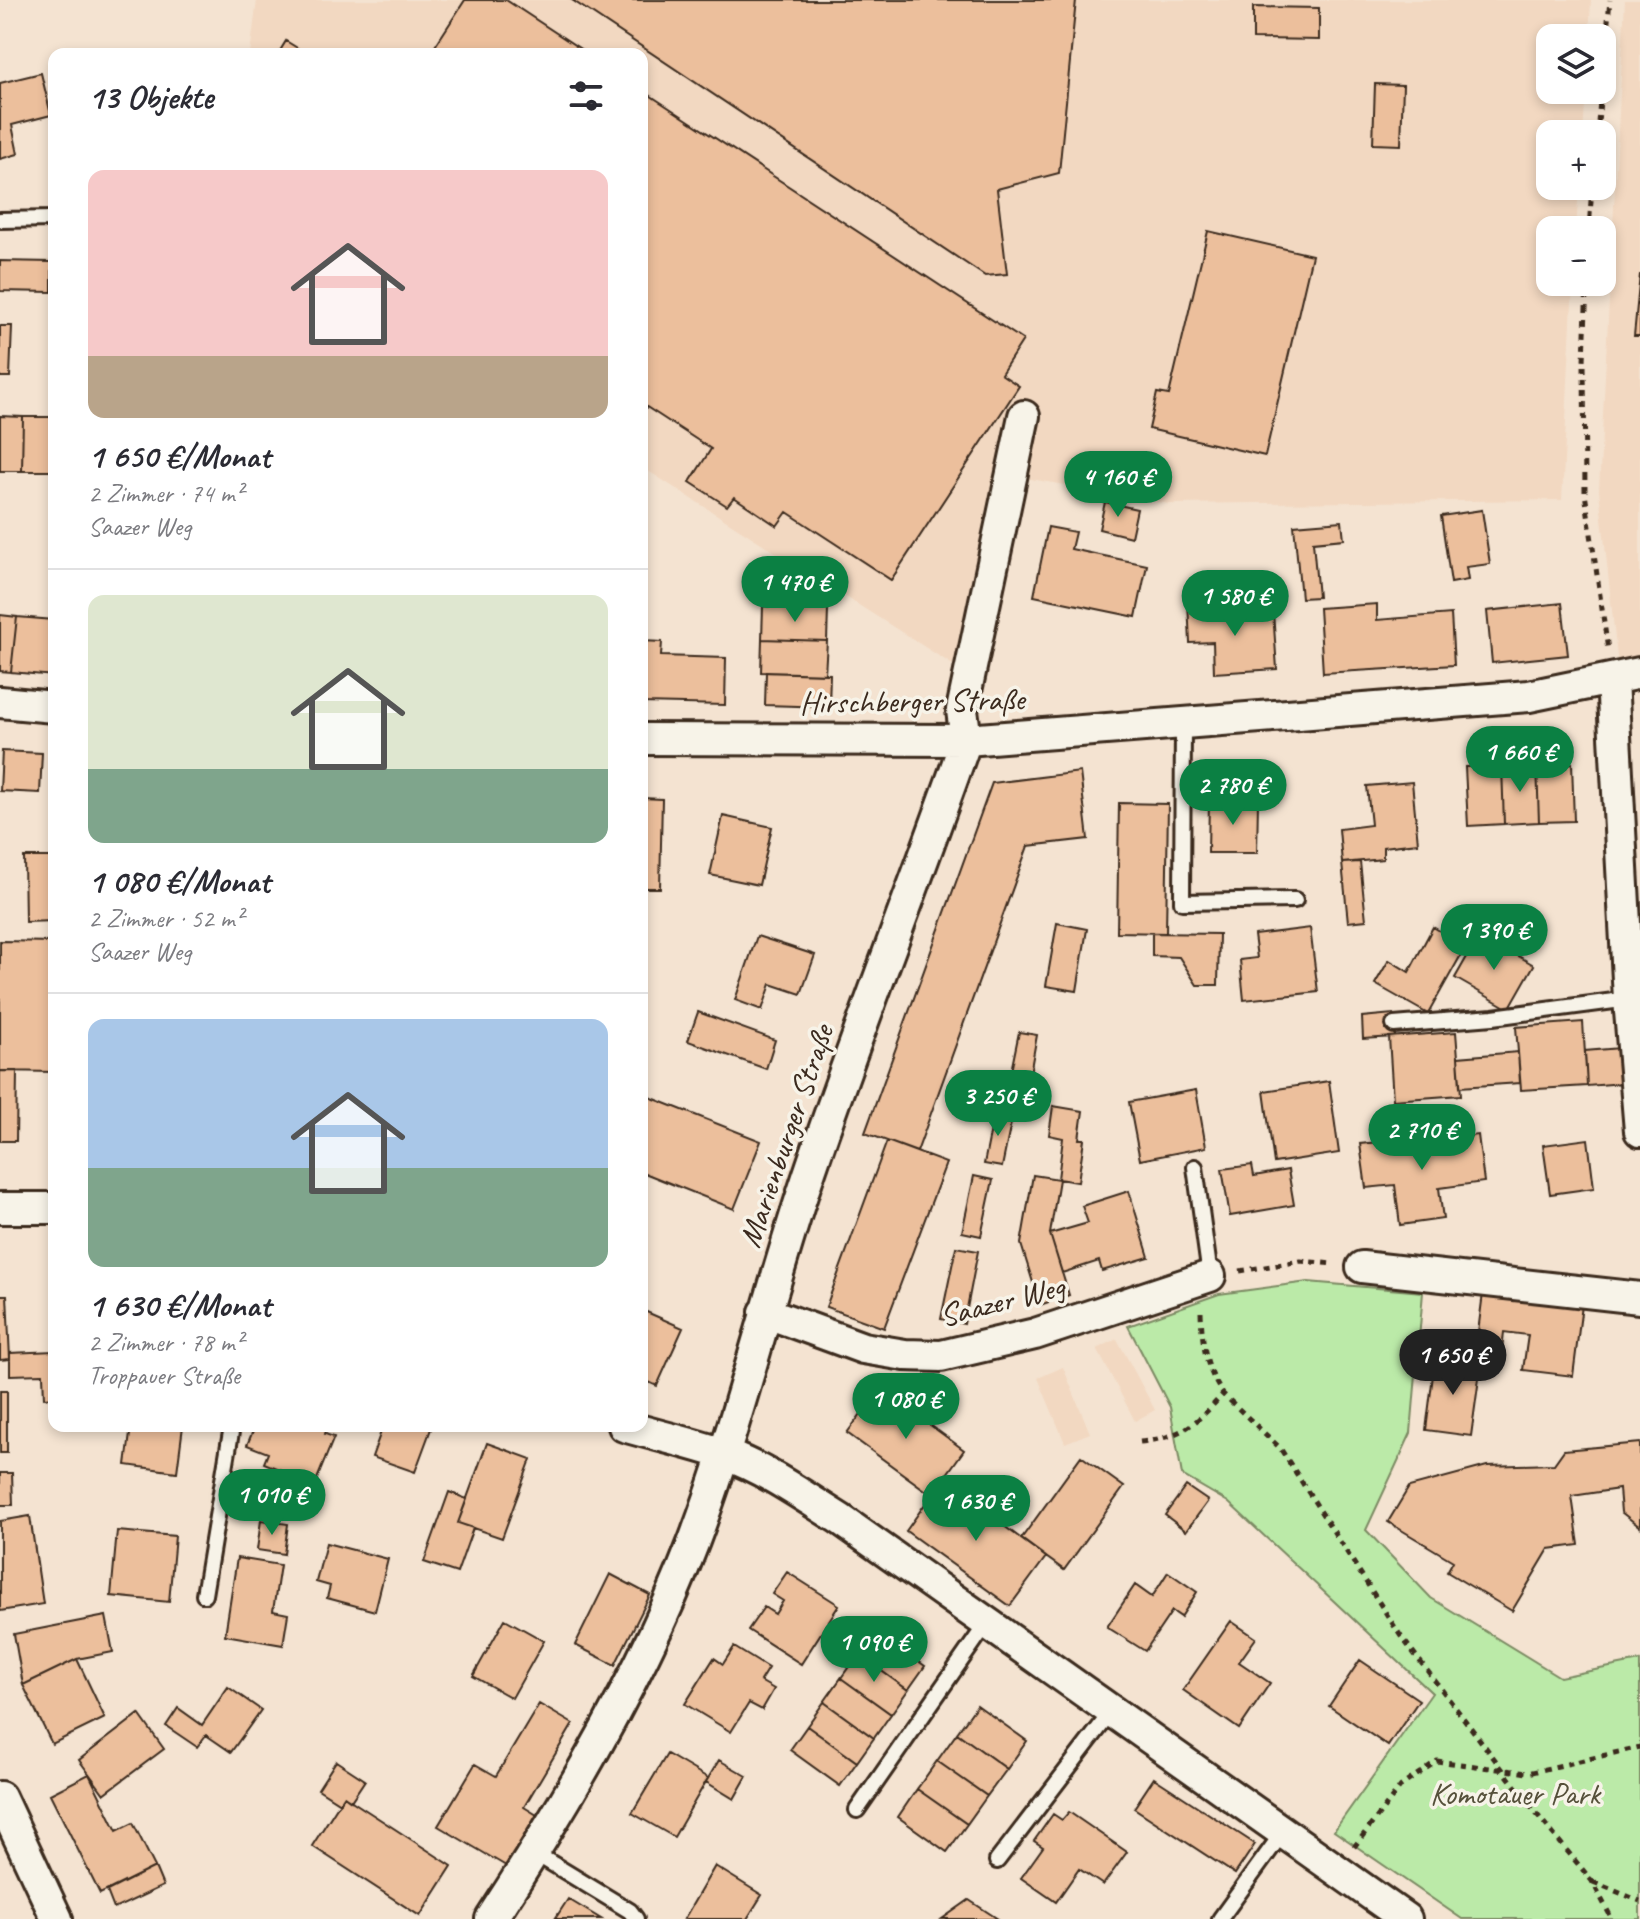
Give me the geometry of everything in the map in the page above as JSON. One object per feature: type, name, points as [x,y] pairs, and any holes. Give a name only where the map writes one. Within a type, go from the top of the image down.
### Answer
[{"type":"street","name":"Marienburger Straße","points":[[491,1919],[606,1724],[653,1634],[693,1544],[725,1455],[765,1312],[851,1050],[966,740],[962,710],[1024,416]]},
{"type":"street","name":"Hirschberger Straße","points":[[648,739],[966,740],[1529,696],[1626,676]]},
{"type":"street","points":[[1626,676],[1629,999],[1640,1131]]},
{"type":"street","points":[[0,702],[48,706]]},
{"type":"street","points":[[0,1208],[48,1208]]},
{"type":"street","points":[[1362,1267],[1640,1298]]},
{"type":"street","name":"Saazer Weg","points":[[765,1312],[863,1348],[905,1355],[941,1356],[1035,1334],[1205,1278]]},
{"type":"street","points":[[645,1432],[725,1455],[757,1468],[840,1519],[1406,1919]]},
{"type":"street","points":[[0,1797],[57,1919]]},
{"type":"lane","points":[[0,220],[48,219]]},
{"type":"lane","points":[[1183,723],[1182,902],[1295,900]]},
{"type":"lane","points":[[1394,1025],[1493,1017],[1629,999]]},
{"type":"lane","points":[[1195,1167],[1205,1278]]},
{"type":"lane","points":[[204,1595],[231,1432]]},
{"type":"lane","points":[[857,1810],[987,1623]]},
{"type":"lane","points":[[997,1861],[1112,1711]]},
{"type":"lane","points":[[1220,1919],[1283,1832]]},
{"type":"lane","points":[[533,1852],[630,1911],[636,1919]]},
{"type":"path","points":[[1608,24],[1610,0]]},
{"type":"path","points":[[1586,296],[1585,493],[1626,676]]},
{"type":"path","points":[[1362,1267],[1301,1261],[1205,1278],[1202,1344],[1212,1378],[1223,1394],[1280,1448],[1400,1635],[1502,1770],[1592,1881],[1612,1919]]},
{"type":"path","points":[[1140,1442],[1166,1439],[1199,1421],[1223,1394]]},
{"type":"path","points":[[1336,1869],[1401,1786],[1437,1761],[1528,1773],[1640,1747]]},
{"type":"path","points":[[1592,1881],[1640,1901]]},
{"type":"shaded area","points":[[257,0],[1591,0],[1590,24],[1536,24],[1536,104],[1585,104],[1584,120],[1536,120],[1536,200],[1578,200],[1577,216],[1536,216],[1536,296],[1572,296],[1562,500],[1169,504],[1020,477],[975,679],[648,471],[648,48],[251,48]]},
{"type":"shaded area","points":[[1625,0],[1640,0],[1640,661],[1618,666],[1599,490],[1609,296],[1616,296],[1616,216],[1614,216]]},
{"type":"shaded area","points":[[1117,1339],[1155,1410],[1135,1421],[1097,1349]]},
{"type":"shaded area","points":[[1063,1367],[1090,1433],[1065,1443],[1038,1378]]},
{"type":"green space","name":"Komotauer Park","points":[[1308,1282],[1423,1292],[1411,1433],[1366,1530],[1431,1598],[1560,1677],[1640,1661],[1640,1919],[1462,1919],[1334,1831],[1432,1693],[1228,1502],[1182,1475],[1170,1407],[1128,1326],[1219,1294]]},
{"type":"building","points":[[465,0],[506,0],[579,48],[434,48]]},
{"type":"building","points":[[572,0],[1076,0],[1059,173],[997,189],[1007,274],[985,276]]},
{"type":"building","points":[[1253,7],[1319,8],[1319,40],[1253,39]]},
{"type":"building","points":[[286,41],[297,48],[282,48]]},
{"type":"building","points":[[41,73],[48,116],[12,125],[18,154],[0,159],[0,83]]},
{"type":"building","points":[[1375,84],[1403,85],[1401,145],[1373,144]]},
{"type":"building","points":[[648,94],[1023,340],[1001,374],[1019,386],[891,580],[787,512],[777,526],[734,497],[727,506],[690,482],[711,449],[648,408]]},
{"type":"building","points":[[1208,231],[1312,255],[1265,456],[1149,429],[1157,393],[1169,395]]},
{"type":"building","points":[[0,261],[48,262],[48,292],[0,291]]},
{"type":"building","points":[[1640,274],[1640,336],[1634,336]]},
{"type":"building","points":[[0,326],[12,326],[10,377],[0,377]]},
{"type":"building","points":[[0,416],[23,417],[22,471],[0,471]]},
{"type":"building","points":[[23,417],[48,417],[48,471],[22,471]]},
{"type":"building","points":[[1105,502],[1137,509],[1131,537],[1099,529]]},
{"type":"building","points":[[1482,510],[1490,564],[1466,567],[1468,580],[1451,583],[1441,516]]},
{"type":"building","points":[[1342,521],[1344,539],[1313,542],[1318,597],[1301,598],[1294,525]]},
{"type":"building","points":[[1048,527],[1075,532],[1071,549],[1147,565],[1136,617],[1034,596]]},
{"type":"building","points":[[1213,600],[1214,615],[1273,612],[1277,669],[1214,673],[1213,642],[1190,643],[1188,602]]},
{"type":"building","points":[[1562,603],[1568,655],[1492,663],[1487,611]]},
{"type":"building","points":[[1377,604],[1377,620],[1451,614],[1454,665],[1323,673],[1319,608]]},
{"type":"building","points":[[763,606],[828,609],[827,641],[762,639]]},
{"type":"building","points":[[0,615],[17,617],[11,672],[0,671]]},
{"type":"building","points":[[17,617],[48,620],[48,675],[11,672]]},
{"type":"building","points":[[762,639],[827,641],[825,674],[761,672]]},
{"type":"building","points":[[648,641],[662,642],[661,656],[726,658],[725,705],[648,703]]},
{"type":"building","points":[[766,672],[830,674],[829,707],[765,705]]},
{"type":"building","points":[[2,751],[42,753],[40,793],[0,791]]},
{"type":"building","points":[[1572,763],[1574,821],[1539,822],[1537,764]]},
{"type":"building","points":[[1537,764],[1539,822],[1504,824],[1502,766]]},
{"type":"building","points":[[1502,766],[1504,824],[1468,826],[1465,767]]},
{"type":"building","points":[[1080,772],[1088,839],[1028,846],[917,1152],[865,1133],[992,783]]},
{"type":"building","points":[[1412,782],[1418,843],[1383,847],[1383,859],[1342,863],[1339,829],[1371,825],[1367,786]]},
{"type":"building","points":[[648,798],[662,799],[660,888],[648,888]]},
{"type":"building","points":[[1209,801],[1258,801],[1257,853],[1208,853]]},
{"type":"building","points":[[1119,803],[1168,804],[1166,933],[1117,932]]},
{"type":"building","points":[[723,816],[772,827],[759,885],[710,875]]},
{"type":"building","points":[[24,857],[48,857],[48,921],[25,922]]},
{"type":"building","points":[[1360,862],[1366,920],[1348,922],[1342,863]]},
{"type":"building","points":[[1057,923],[1087,929],[1077,991],[1046,986]]},
{"type":"building","points":[[1433,927],[1466,946],[1428,1014],[1375,984],[1389,960],[1409,972]]},
{"type":"building","points":[[1310,928],[1318,992],[1244,1000],[1240,960],[1257,958],[1254,935]]},
{"type":"building","points":[[1152,933],[1219,934],[1218,985],[1197,985],[1179,957],[1152,956]]},
{"type":"building","points":[[1480,934],[1534,965],[1509,1009],[1455,978]]},
{"type":"building","points":[[757,936],[815,955],[801,994],[771,984],[762,1010],[735,1000]]},
{"type":"building","points":[[0,941],[48,942],[48,1072],[0,1071]]},
{"type":"building","points":[[698,1012],[775,1040],[766,1069],[688,1041]]},
{"type":"building","points":[[1393,1014],[1395,1037],[1363,1039],[1362,1017]]},
{"type":"building","points":[[1583,1022],[1587,1086],[1521,1090],[1516,1027]]},
{"type":"building","points":[[1019,1032],[1037,1035],[1027,1090],[1008,1086]]},
{"type":"building","points":[[1456,1032],[1461,1095],[1393,1100],[1389,1037]]},
{"type":"building","points":[[1620,1048],[1623,1083],[1587,1086],[1585,1051]]},
{"type":"building","points":[[1518,1052],[1520,1083],[1460,1087],[1458,1057]]},
{"type":"building","points":[[0,1071],[17,1071],[16,1141],[0,1141]]},
{"type":"building","points":[[1329,1081],[1339,1153],[1274,1163],[1264,1091]]},
{"type":"building","points":[[1196,1090],[1206,1147],[1140,1160],[1129,1102]]},
{"type":"building","points":[[648,1096],[761,1141],[734,1209],[648,1174]]},
{"type":"building","points":[[1053,1106],[1083,1111],[1079,1139],[1084,1139],[1078,1182],[1058,1179],[1063,1138],[1049,1135]]},
{"type":"building","points":[[995,1109],[1013,1113],[1002,1167],[984,1164]]},
{"type":"building","points":[[1478,1135],[1484,1182],[1439,1188],[1443,1219],[1400,1225],[1395,1185],[1366,1188],[1360,1144],[1397,1140],[1397,1145]]},
{"type":"building","points":[[1588,1139],[1594,1188],[1550,1194],[1543,1145]]},
{"type":"building","points":[[887,1141],[946,1163],[884,1328],[826,1307]]},
{"type":"building","points":[[1252,1165],[1254,1176],[1288,1170],[1294,1205],[1230,1216],[1222,1169]]},
{"type":"building","points":[[1033,1175],[1059,1179],[1050,1234],[1069,1295],[1040,1305],[1021,1244]]},
{"type":"building","points":[[974,1176],[993,1180],[981,1236],[962,1232]]},
{"type":"building","points":[[1129,1191],[1149,1257],[1102,1271],[1099,1261],[1062,1273],[1050,1234],[1088,1223],[1082,1206]]},
{"type":"building","points":[[956,1247],[978,1251],[964,1324],[941,1319]]},
{"type":"building","points":[[1483,1293],[1582,1305],[1573,1376],[1523,1370],[1528,1335],[1504,1332],[1500,1367],[1474,1363]]},
{"type":"building","points":[[0,1295],[7,1295],[10,1359],[0,1360]]},
{"type":"building","points":[[648,1313],[683,1328],[657,1386],[648,1382]]},
{"type":"building","points":[[48,1351],[48,1398],[44,1398],[43,1374],[10,1375],[10,1353]]},
{"type":"building","points":[[1435,1359],[1481,1364],[1471,1436],[1426,1430]]},
{"type":"building","points":[[880,1388],[964,1450],[932,1495],[847,1433]]},
{"type":"building","points":[[0,1391],[7,1391],[7,1453],[0,1453]]},
{"type":"building","points":[[130,1432],[182,1432],[177,1472],[126,1465]]},
{"type":"building","points":[[252,1432],[326,1432],[334,1437],[315,1484],[264,1463],[268,1453],[247,1445]]},
{"type":"building","points":[[381,1432],[430,1432],[415,1472],[372,1457]]},
{"type":"building","points":[[487,1443],[531,1459],[502,1538],[458,1523]]},
{"type":"building","points":[[1640,1443],[1640,1527],[1621,1512],[1619,1489],[1572,1496],[1579,1545],[1549,1549],[1512,1611],[1447,1572],[1453,1561],[1388,1522],[1409,1487],[1487,1466],[1554,1464],[1564,1450]]},
{"type":"building","points":[[1081,1456],[1124,1487],[1064,1570],[1021,1539]]},
{"type":"building","points":[[0,1473],[12,1473],[13,1505],[0,1505]]},
{"type":"building","points":[[942,1480],[1046,1557],[1010,1606],[906,1531]]},
{"type":"building","points":[[1186,1486],[1208,1501],[1186,1531],[1165,1515]]},
{"type":"building","points":[[449,1492],[467,1499],[458,1523],[473,1528],[457,1573],[424,1562]]},
{"type":"building","points":[[30,1516],[43,1604],[0,1611],[0,1521]]},
{"type":"building","points":[[261,1520],[288,1524],[284,1554],[257,1550]]},
{"type":"building","points":[[117,1531],[175,1536],[169,1602],[111,1596]]},
{"type":"building","points":[[326,1543],[388,1559],[375,1611],[327,1598],[330,1586],[316,1582]]},
{"type":"building","points":[[237,1558],[280,1565],[273,1611],[288,1614],[283,1645],[225,1635]]},
{"type":"building","points":[[787,1572],[839,1605],[801,1664],[748,1630],[764,1607],[775,1614],[783,1601],[772,1594]]},
{"type":"building","points":[[1168,1572],[1197,1592],[1181,1617],[1172,1611],[1145,1651],[1107,1627],[1135,1585],[1152,1597]]},
{"type":"building","points":[[610,1574],[650,1595],[615,1665],[575,1645]]},
{"type":"building","points":[[106,1616],[113,1652],[77,1659],[23,1685],[14,1634]]},
{"type":"building","points":[[505,1619],[544,1641],[512,1698],[473,1676]]},
{"type":"building","points":[[1231,1621],[1256,1638],[1239,1662],[1270,1683],[1239,1729],[1183,1690]]},
{"type":"building","points":[[875,1630],[925,1666],[908,1690],[858,1654]]},
{"type":"building","points":[[734,1647],[768,1668],[760,1681],[774,1689],[762,1710],[749,1703],[731,1732],[685,1704],[714,1658],[723,1664]]},
{"type":"building","points":[[858,1654],[908,1690],[891,1714],[841,1678]]},
{"type":"building","points":[[77,1659],[105,1718],[52,1744],[23,1685]]},
{"type":"building","points":[[1360,1660],[1419,1700],[1388,1746],[1329,1706]]},
{"type":"building","points":[[841,1678],[891,1714],[874,1738],[824,1702]]},
{"type":"building","points":[[228,1687],[261,1710],[231,1752],[206,1735],[197,1747],[166,1726],[178,1708],[202,1725]]},
{"type":"building","points":[[824,1702],[874,1738],[857,1762],[807,1726]]},
{"type":"building","points":[[539,1704],[573,1724],[524,1807],[537,1815],[506,1866],[438,1826],[475,1764],[496,1776]]},
{"type":"building","points":[[977,1705],[1027,1741],[1007,1769],[957,1733]]},
{"type":"building","points":[[139,1714],[164,1749],[104,1794],[79,1760]]},
{"type":"building","points":[[807,1726],[857,1762],[840,1786],[790,1750]]},
{"type":"building","points":[[957,1733],[1007,1769],[987,1796],[937,1761]]},
{"type":"building","points":[[667,1754],[708,1778],[674,1837],[632,1813]]},
{"type":"building","points":[[719,1760],[747,1776],[734,1799],[706,1782]]},
{"type":"building","points":[[336,1761],[365,1780],[351,1801],[344,1796],[340,1803],[318,1789]]},
{"type":"building","points":[[937,1761],[987,1796],[967,1824],[917,1789]]},
{"type":"building","points":[[89,1774],[117,1831],[133,1823],[155,1867],[100,1894],[50,1794]]},
{"type":"building","points":[[1154,1778],[1255,1844],[1235,1874],[1134,1808]]},
{"type":"building","points":[[917,1789],[967,1824],[947,1852],[898,1817]]},
{"type":"building","points":[[344,1796],[452,1866],[420,1916],[312,1846]]},
{"type":"building","points":[[1069,1812],[1127,1852],[1103,1885],[1079,1869],[1056,1902],[1021,1878],[1043,1847],[1034,1841],[1053,1814],[1062,1820]]},
{"type":"building","points":[[715,1866],[762,1895],[747,1919],[684,1919]]},
{"type":"building","points":[[155,1867],[163,1886],[114,1909],[107,1891]]},
{"type":"building","points":[[568,1899],[601,1919],[555,1919]]},
{"type":"building","points":[[969,1900],[998,1919],[942,1919]]}]
